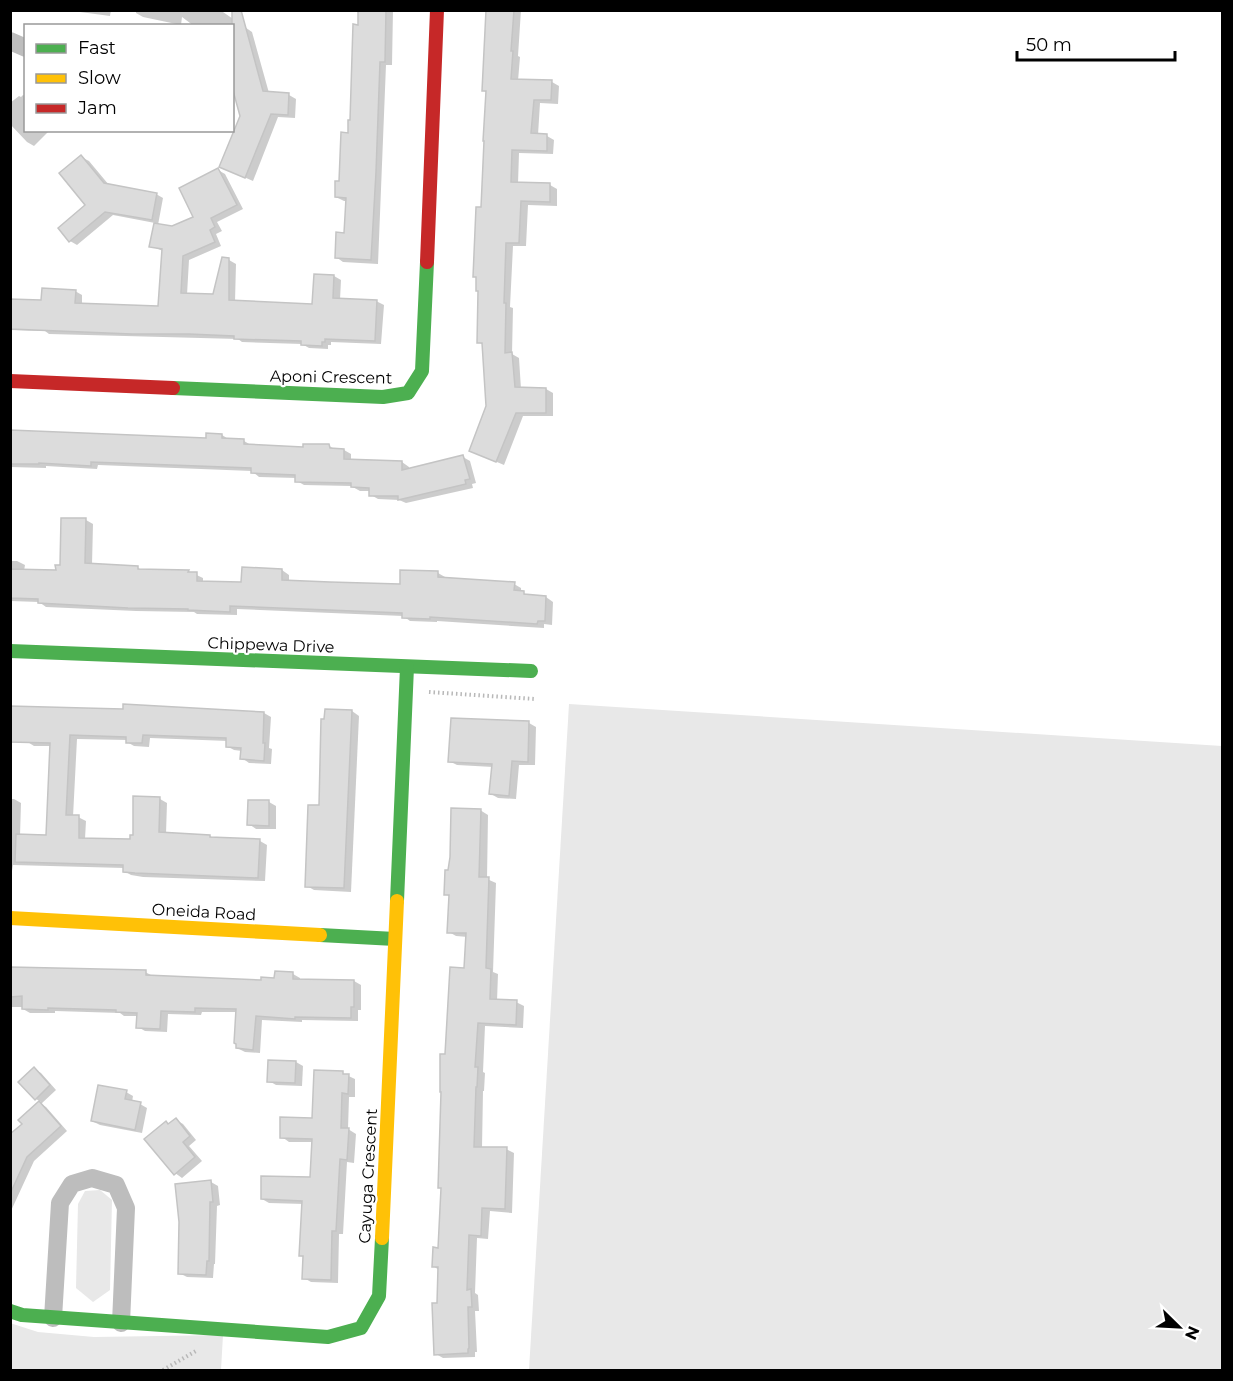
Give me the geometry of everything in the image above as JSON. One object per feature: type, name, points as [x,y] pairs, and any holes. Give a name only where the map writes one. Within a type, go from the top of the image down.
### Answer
[{"type":"street","name":"Aponi Crescent","points":[[10,381],[383,397],[408,393],[422,371],[437,10]]},
{"type":"street","points":[[10,41],[24,47]]},
{"type":"street","name":"Chippewa Drive","points":[[10,651],[531,671]]},
{"type":"street","name":"Cayuga Crescent","points":[[10,1311],[22,1315],[53,1318],[328,1337],[362,1328],[379,1296],[407,667]]},
{"type":"street","name":"Oneida Road","points":[[10,918],[395,939]]},
{"type":"street","points":[[53,1318],[60,1203],[72,1184],[92,1178],[116,1185],[126,1208],[121,1323]]},
{"type":"path","points":[[429,692],[535,699]]},
{"type":"path","points":[[163,1371],[199,1349],[208,1329]]},
{"type":"shaded area","points":[[569,704],[1222,746],[1222,1370],[529,1370]]},
{"type":"shaded area","points":[[100,1190],[112,1200],[110,1290],[93,1302],[76,1288],[78,1204],[85,1191]]},
{"type":"shaded area","points":[[10,1323],[38,1332],[94,1337],[223,1335],[221,1370],[11,1370]]},
{"type":"building","points":[[232,10],[241,10],[263,91],[289,93],[288,115],[271,114],[245,178],[219,167],[240,116],[234,94],[234,24],[232,24]]},
{"type":"building","points":[[358,10],[386,10],[385,62],[380,62],[371,260],[335,258],[336,232],[344,233],[346,198],[335,197],[335,181],[339,181],[341,132],[348,133],[348,120],[350,120],[353,24],[358,25]]},
{"type":"building","points":[[486,10],[514,10],[511,79],[552,80],[551,100],[534,100],[531,133],[547,134],[547,151],[512,150],[511,182],[550,183],[550,202],[521,201],[519,243],[506,243],[504,303],[506,303],[505,353],[512,352],[515,387],[546,388],[546,413],[516,413],[496,462],[469,451],[486,406],[482,343],[477,343],[478,291],[476,291],[476,277],[473,277],[476,207],[481,207],[486,91],[482,91]]},
{"type":"building","points":[[81,155],[104,183],[157,193],[152,220],[105,212],[69,242],[58,228],[85,205],[59,173]]},
{"type":"building","points":[[218,168],[237,205],[211,218],[215,227],[210,230],[215,242],[183,256],[181,293],[213,294],[222,257],[229,258],[229,300],[312,304],[314,274],[334,275],[333,298],[377,300],[375,341],[325,339],[322,346],[301,345],[301,341],[234,339],[234,336],[10,329],[10,299],[41,300],[42,288],[76,290],[75,303],[158,306],[162,249],[149,247],[154,223],[172,226],[193,217],[179,188]]},
{"type":"building","points":[[10,430],[206,438],[206,433],[222,434],[222,438],[244,439],[244,444],[303,447],[303,444],[329,444],[330,448],[344,449],[344,459],[402,461],[402,470],[463,455],[470,479],[465,480],[466,484],[398,500],[398,496],[369,496],[369,488],[351,487],[351,483],[295,482],[295,475],[251,473],[251,468],[91,462],[91,466],[10,464]]},
{"type":"building","points":[[61,518],[86,518],[85,563],[138,566],[138,569],[189,570],[188,572],[197,572],[197,581],[241,582],[242,567],[282,569],[282,580],[400,584],[400,570],[438,571],[438,577],[515,582],[514,590],[524,591],[524,594],[546,596],[545,621],[538,621],[537,624],[430,617],[430,619],[402,618],[402,613],[230,606],[230,612],[128,608],[38,603],[38,599],[10,598],[10,569],[56,570],[55,565],[60,565]]},
{"type":"building","points":[[123,704],[264,712],[264,761],[240,759],[241,748],[226,747],[226,738],[143,735],[142,743],[126,743],[126,737],[70,735],[66,815],[79,815],[79,838],[130,839],[130,835],[133,835],[133,796],[160,797],[159,832],[260,839],[258,878],[123,872],[123,865],[15,862],[16,834],[46,835],[50,743],[10,742],[10,706],[123,709]]},
{"type":"building","points":[[325,709],[352,710],[344,888],[305,887],[308,805],[319,805],[321,719],[324,719]]},
{"type":"building","points":[[451,718],[529,721],[528,762],[512,761],[509,796],[489,794],[492,764],[448,762]]},
{"type":"building","points":[[248,800],[269,800],[269,826],[247,825]]},
{"type":"building","points":[[451,808],[481,809],[479,877],[489,877],[486,968],[491,969],[490,999],[517,1000],[516,1025],[478,1023],[475,1067],[478,1067],[474,1147],[507,1147],[505,1209],[482,1208],[481,1236],[469,1235],[467,1290],[471,1289],[472,1307],[468,1307],[468,1353],[434,1355],[432,1303],[437,1303],[438,1267],[432,1267],[433,1247],[438,1248],[441,1188],[438,1188],[440,1054],[445,1054],[450,967],[464,968],[466,933],[447,933],[449,895],[444,895],[445,870],[448,870],[450,857]]},
{"type":"building","points":[[10,967],[146,970],[146,975],[261,980],[261,977],[274,978],[275,971],[293,972],[293,979],[354,980],[354,1007],[351,1007],[351,1018],[295,1017],[295,1019],[256,1016],[253,1050],[236,1048],[234,1043],[236,1009],[195,1008],[195,1012],[161,1011],[160,1029],[136,1028],[137,1013],[116,1012],[116,1010],[22,1009],[22,996],[10,997]]},
{"type":"building","points":[[268,1060],[296,1061],[295,1083],[267,1082]]},
{"type":"building","points":[[34,1067],[50,1085],[35,1100],[18,1082]]},
{"type":"building","points":[[314,1070],[343,1071],[343,1074],[349,1074],[348,1094],[342,1093],[341,1128],[349,1128],[347,1160],[340,1159],[336,1231],[332,1231],[331,1280],[302,1279],[303,1256],[299,1256],[302,1201],[261,1199],[261,1176],[310,1177],[312,1139],[280,1138],[280,1117],[312,1118]]},
{"type":"building","points":[[98,1085],[127,1090],[125,1099],[141,1102],[135,1130],[91,1121]]},
{"type":"building","points":[[39,1101],[61,1126],[27,1157],[10,1194],[10,1134],[22,1124],[18,1120]]},
{"type":"building","points":[[176,1118],[190,1136],[183,1142],[195,1157],[174,1175],[144,1139],[166,1121],[168,1124]]},
{"type":"building","points":[[211,1180],[213,1202],[210,1202],[209,1261],[207,1261],[206,1275],[178,1274],[179,1222],[175,1184]]},
{"type":"traffic: fast","points":[[173,388],[383,397],[408,393],[422,371],[427,262]]},
{"type":"traffic: fast","points":[[10,651],[531,671]]},
{"type":"traffic: fast","points":[[397,901],[407,667]]},
{"type":"traffic: fast","points":[[320,935],[395,939]]},
{"type":"traffic: fast","points":[[10,1311],[22,1315],[328,1337],[361,1328],[379,1296],[382,1238]]},
{"type":"traffic: slow","points":[[382,1238],[397,901]]},
{"type":"traffic: slow","points":[[10,918],[320,935]]},
{"type":"traffic: jam","points":[[427,262],[437,10]]},
{"type":"traffic: jam","points":[[10,381],[173,388]]}]
